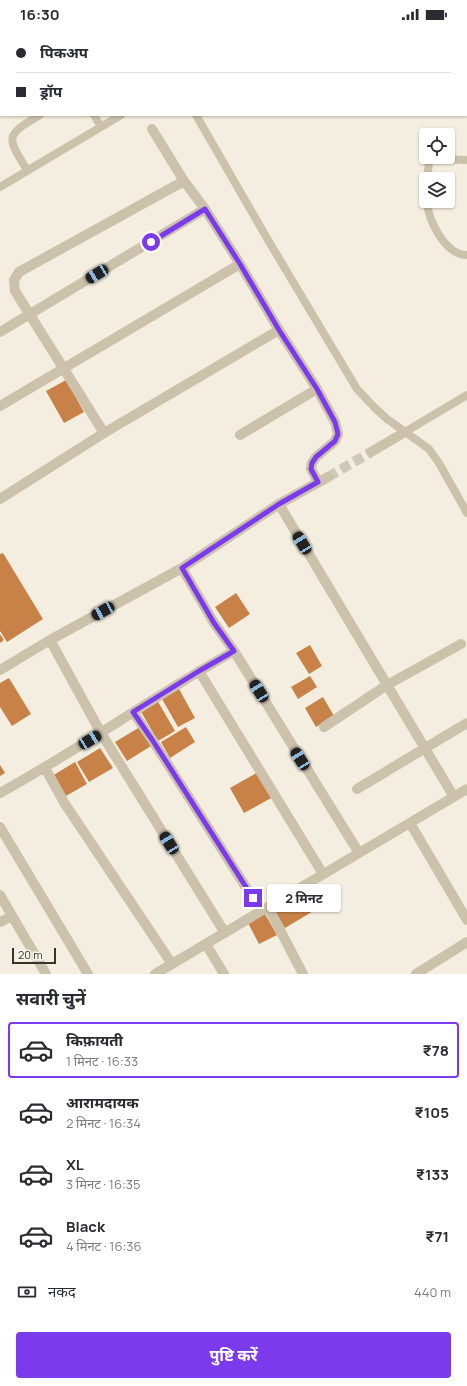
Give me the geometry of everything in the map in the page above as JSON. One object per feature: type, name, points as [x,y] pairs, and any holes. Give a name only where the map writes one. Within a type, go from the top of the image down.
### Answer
[{"type":"street","points":[[152,129],[184,181],[205,209],[240,264],[279,330],[317,389],[335,422],[338,434],[335,441],[316,457],[312,463],[311,469],[318,482]]},
{"type":"street","points":[[104,433],[15,291],[14,280],[19,272],[184,181]]},
{"type":"street","points":[[0,332],[205,209]]},
{"type":"street","points":[[0,406],[240,264]]},
{"type":"street","points":[[0,499],[104,433],[279,330]]},
{"type":"street","points":[[240,435],[317,389]]},
{"type":"street","points":[[371,452],[405,432]]},
{"type":"street","points":[[0,670],[50,640],[182,568],[279,504],[328,477]]},
{"type":"street","points":[[279,504],[454,797]]},
{"type":"street","points":[[182,568],[214,623],[234,651],[359,853]]},
{"type":"street","points":[[50,640],[101,733],[225,932]]},
{"type":"street","points":[[324,728],[387,685],[461,644]]},
{"type":"street","points":[[0,793],[45,768],[199,671],[234,651]]},
{"type":"street","points":[[199,671],[324,874]]},
{"type":"street","points":[[133,712],[265,909],[303,974]]},
{"type":"street","points":[[356,789],[467,723]]},
{"type":"street","points":[[45,768],[65,804],[172,964]]},
{"type":"street","points":[[155,974],[467,789]]},
{"type":"street","points":[[410,823],[467,920]]},
{"type":"street","points":[[0,827],[88,974]]},
{"type":"street","points":[[0,895],[46,974]]},
{"type":"street","points":[[0,922],[12,916]]},
{"type":"street","points":[[416,974],[467,942]]},
{"type":"street","points":[[206,944],[224,974]]},
{"type":"lane","points":[[28,170],[12,144],[12,136],[22,125],[38,116]]},
{"type":"lane","points":[[95,116],[101,127]]},
{"type":"lane","points":[[0,187],[119,116]]},
{"type":"lane","points":[[197,116],[272,247],[357,389],[387,419],[428,449],[439,463],[467,513]]},
{"type":"lane","points":[[427,172],[428,163],[432,159],[467,160]]},
{"type":"lane","points":[[427,208],[433,225],[441,238],[452,249],[467,255]]},
{"type":"lane","points":[[405,432],[467,394]]},
{"type":"building","points":[[66,380],[84,412],[64,423],[46,391]]},
{"type":"building","points":[[3,553],[43,619],[7,642],[0,631],[0,554]]},
{"type":"building","points":[[236,593],[250,614],[229,628],[215,607]]},
{"type":"building","points":[[0,634],[4,640],[0,643]]},
{"type":"building","points":[[310,645],[322,666],[309,674],[296,653]]},
{"type":"building","points":[[310,676],[317,687],[298,699],[291,687]]},
{"type":"building","points":[[9,678],[31,714],[12,726],[0,707],[0,683]]},
{"type":"building","points":[[179,689],[195,718],[178,727],[162,699]]},
{"type":"building","points":[[323,697],[334,716],[316,727],[305,708]]},
{"type":"building","points":[[157,700],[175,731],[158,741],[140,710]]},
{"type":"building","points":[[140,727],[151,746],[127,761],[115,742]]},
{"type":"building","points":[[186,727],[195,742],[170,758],[161,742]]},
{"type":"building","points":[[100,748],[113,768],[89,782],[77,762]]},
{"type":"building","points":[[75,762],[87,784],[64,797],[52,776]]},
{"type":"building","points":[[0,765],[5,773],[0,776]]},
{"type":"building","points":[[258,772],[273,797],[244,813],[230,788]]},
{"type":"building","points":[[309,888],[320,907],[285,928],[273,909]]},
{"type":"building","points":[[265,914],[277,935],[259,944],[248,923]]},
{"type":"tunnel","points":[[328,477],[371,452]]},
{"type":"route","points":[[151,242],[205,209],[317,389],[335,422],[338,434],[335,441],[316,457],[312,463],[311,469],[318,482],[279,504],[182,568],[214,623],[234,651],[133,712],[253,898]]}]
